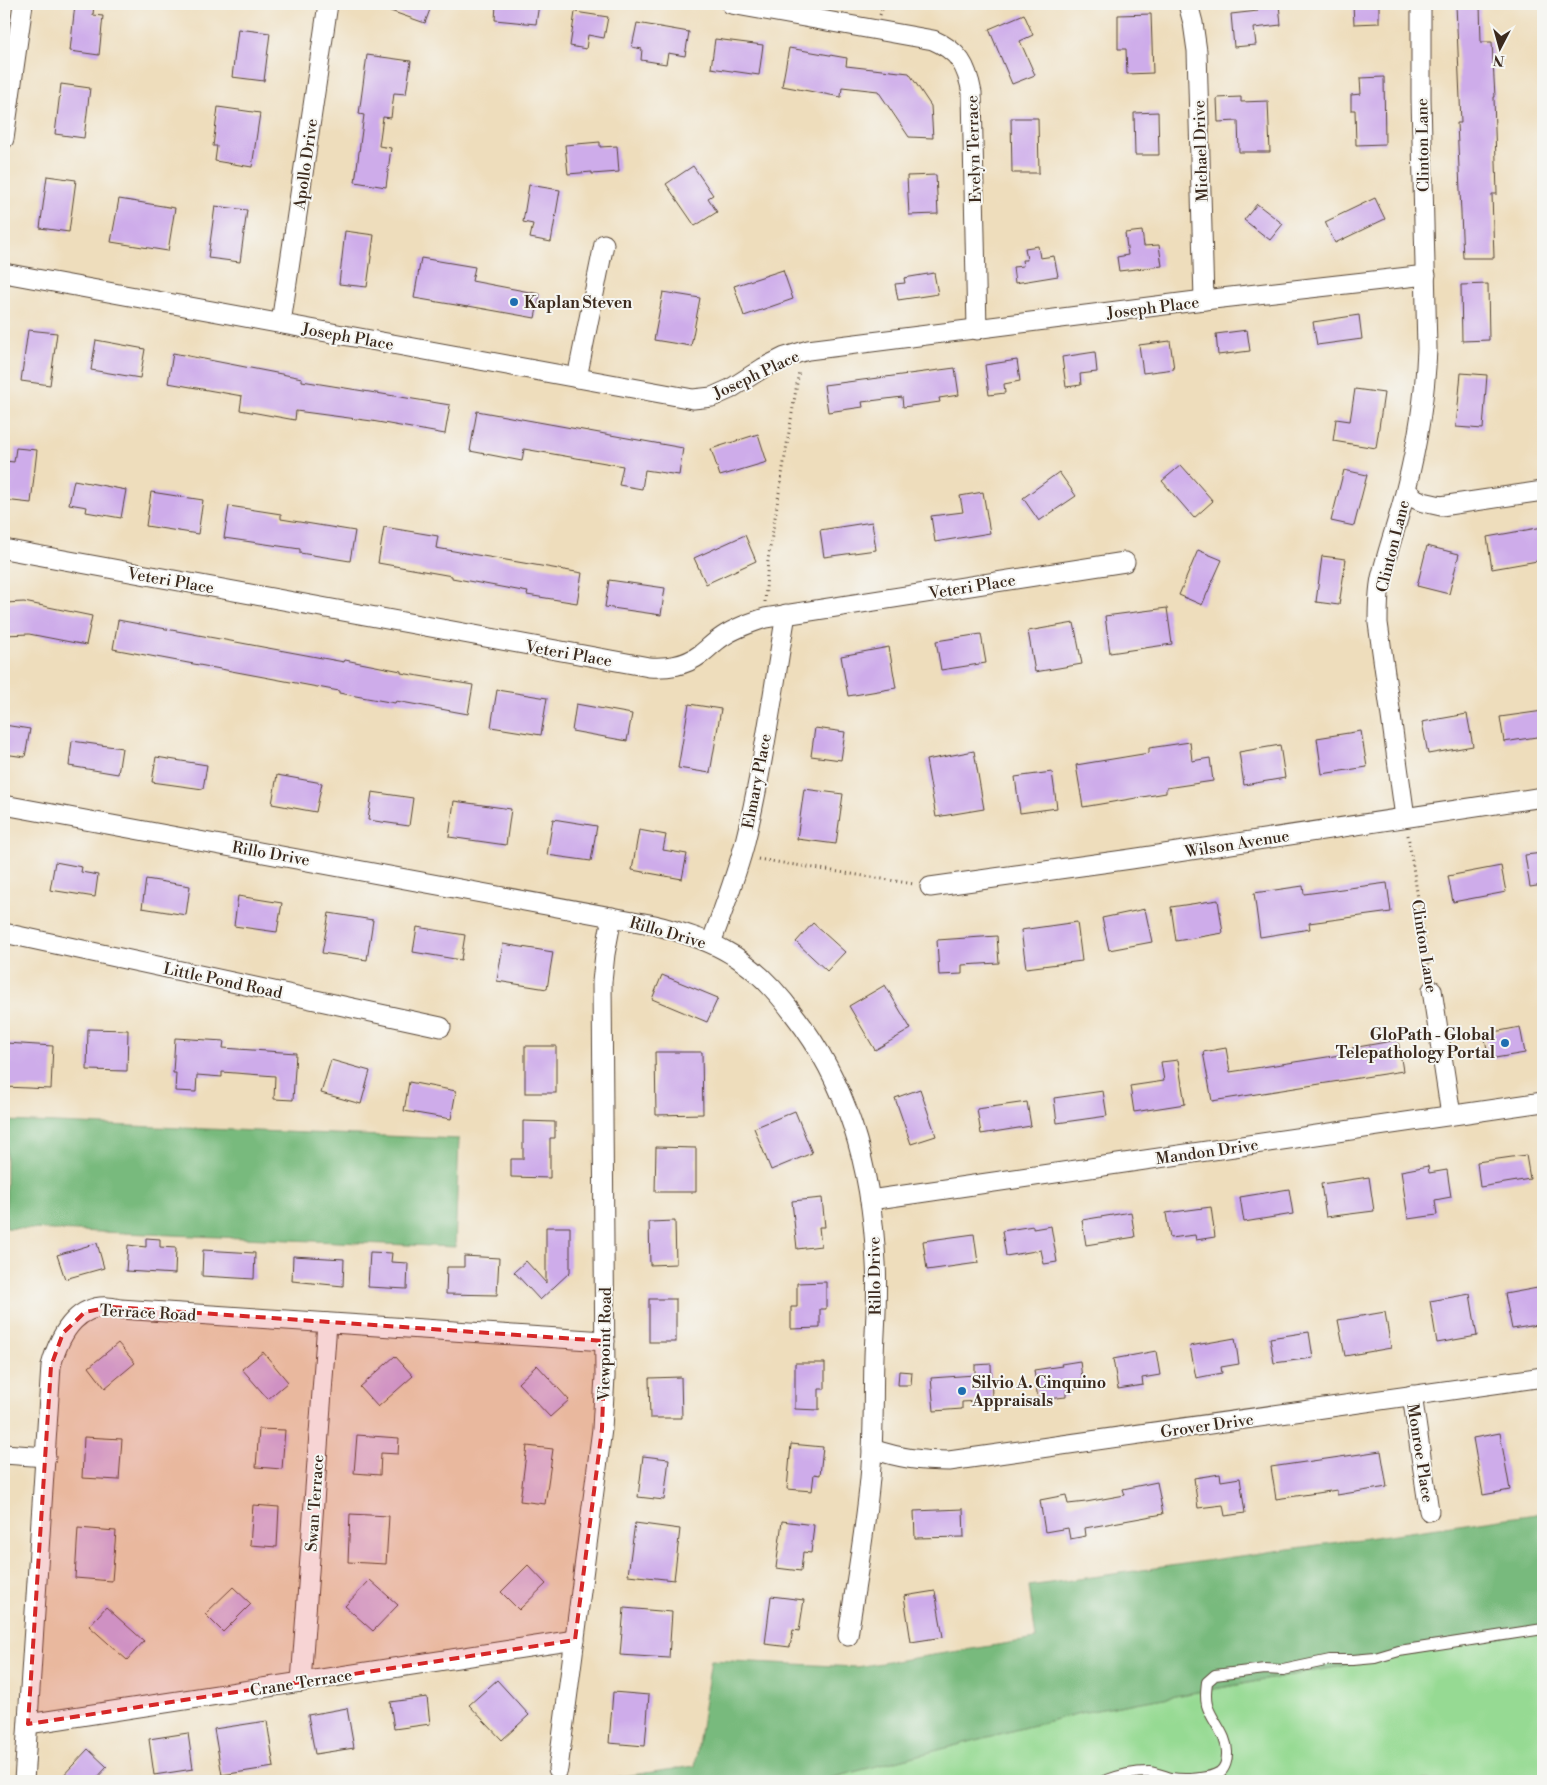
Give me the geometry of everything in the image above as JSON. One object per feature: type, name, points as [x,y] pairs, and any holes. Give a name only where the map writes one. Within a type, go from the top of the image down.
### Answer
[{"type":"street","points":[[4,139],[7,93],[23,4]]},
{"type":"street","name":"Apollo Drive","points":[[281,324],[328,4]]},
{"type":"street","name":"Evelyn Terrace","points":[[731,4],[933,40],[954,52],[964,65],[972,93],[977,330]]},
{"type":"street","name":"Michael Drive","points":[[1188,4],[1197,52],[1204,300]]},
{"type":"street","name":"Clinton Lane","points":[[1405,817],[1378,623],[1378,601],[1381,578],[1406,490],[1420,429],[1425,389],[1427,349],[1420,4]]},
{"type":"street","points":[[577,378],[604,244]]},
{"type":"street","name":"Joseph Place","points":[[4,273],[693,399],[712,396],[730,389],[763,368],[795,353],[808,350],[1204,300],[1426,275]]},
{"type":"street","points":[[1406,490],[1416,499],[1441,506],[1543,491]]},
{"type":"street","name":"Veteri Place","points":[[4,549],[649,667],[666,668],[683,664],[700,655],[721,637],[742,625],[765,618],[1125,562]]},
{"type":"street","name":"Elmary Place","points":[[711,943],[730,894],[741,856],[754,798],[786,614]]},
{"type":"street","name":"Wilson Avenue","points":[[930,886],[1543,796]]},
{"type":"street","name":"Rillo Drive","points":[[4,805],[656,925],[703,939],[726,950],[756,972],[782,998],[813,1038],[833,1077],[854,1128],[866,1174],[870,1200],[877,1264],[872,1449],[867,1504],[848,1636]]},
{"type":"street","name":"Viewpoint Road","points":[[558,1769],[602,1429],[605,1341],[602,982],[612,917]]},
{"type":"street","name":"Little Pond Road","points":[[4,932],[441,1027]]},
{"type":"street","name":"Clinton Lane","points":[[1432,990],[1451,1115]]},
{"type":"street","name":"Mandon Drive","points":[[870,1200],[1543,1102]]},
{"type":"street","name":"Terrace Road","points":[[24,1781],[51,1366],[55,1349],[68,1327],[85,1312],[98,1307],[112,1307],[605,1341]]},
{"type":"street","name":"Swan Terrace","points":[[301,1682],[328,1323]]},
{"type":"street","name":"Grover Drive","points":[[872,1449],[898,1458],[949,1461],[1543,1377]]},
{"type":"street","name":"Monroe Place","points":[[1412,1396],[1429,1511]]},
{"type":"street","points":[[4,1454],[46,1457]]},
{"type":"street","name":"Crane Terrace","points":[[28,1724],[575,1640]]},
{"type":"lane","points":[[1104,1781],[1147,1772],[1182,1779],[1214,1775],[1222,1771],[1226,1762],[1225,1742],[1206,1703],[1207,1682],[1215,1676],[1265,1669],[1283,1670],[1330,1660],[1375,1658],[1399,1651],[1543,1629]]},
{"type":"path","points":[[765,618],[768,560],[799,370],[795,353]]},
{"type":"path","name":"Clinton Lane","points":[[1405,817],[1432,990]]},
{"type":"path","points":[[741,856],[930,886]]},
{"type":"highlighted area","points":[[112,1307],[605,1341],[602,1429],[575,1640],[28,1724],[51,1366],[63,1333],[85,1312]]},
{"type":"green space","points":[[6,1121],[459,1139],[455,1247],[6,1228]]},
{"type":"green space","points":[[1543,1513],[1543,1630],[1080,1713],[819,1781],[589,1781],[695,1766],[711,1660],[856,1667],[1036,1639],[1029,1586]]},
{"type":"green space","points":[[1543,1630],[1543,1781],[819,1781],[1080,1713]]},
{"type":"building","points":[[75,4],[94,4],[93,15],[103,16],[99,55],[70,51]]},
{"type":"building","points":[[376,4],[432,4],[425,23],[376,6]]},
{"type":"building","points":[[496,4],[539,4],[536,24],[495,20]]},
{"type":"building","points":[[1279,4],[1281,25],[1254,28],[1256,45],[1234,47],[1231,14],[1258,11],[1257,6]]},
{"type":"building","points":[[1353,4],[1379,4],[1379,23],[1354,24]]},
{"type":"building","points":[[1456,4],[1480,4],[1481,42],[1492,42],[1497,194],[1492,194],[1494,258],[1463,258],[1457,123],[1461,123]]},
{"type":"building","points":[[575,12],[608,17],[604,38],[588,35],[586,49],[570,46]]},
{"type":"building","points":[[1024,14],[1033,35],[1020,41],[1035,75],[1012,84],[989,29]]},
{"type":"building","points":[[1151,14],[1153,73],[1127,74],[1126,49],[1118,49],[1118,15]]},
{"type":"building","points":[[637,23],[689,32],[685,56],[668,53],[666,64],[641,60],[642,49],[632,47]]},
{"type":"building","points":[[238,29],[270,33],[264,81],[232,77]]},
{"type":"building","points":[[715,39],[763,45],[759,75],[711,68]]},
{"type":"building","points":[[789,48],[847,58],[846,66],[909,73],[931,106],[933,138],[909,137],[878,91],[842,87],[841,97],[782,86]]},
{"type":"building","points":[[367,55],[411,61],[406,94],[394,93],[391,118],[383,117],[379,146],[391,148],[386,187],[355,182],[364,115],[359,114]]},
{"type":"building","points":[[1384,77],[1385,144],[1356,145],[1355,110],[1351,110],[1351,95],[1361,94],[1360,78]]},
{"type":"building","points":[[61,84],[90,88],[84,138],[55,134]]},
{"type":"building","points":[[1241,97],[1241,102],[1268,101],[1270,152],[1239,152],[1238,121],[1218,122],[1217,98]]},
{"type":"building","points":[[218,107],[260,113],[252,167],[215,161],[217,146],[213,146]]},
{"type":"building","points":[[1158,112],[1159,155],[1135,155],[1134,113]]},
{"type":"building","points":[[1011,118],[1038,118],[1039,173],[1012,173]]},
{"type":"building","points":[[600,142],[600,147],[617,146],[619,172],[568,174],[565,145]]},
{"type":"building","points":[[693,166],[713,195],[708,198],[717,212],[695,226],[666,184]]},
{"type":"building","points":[[936,175],[938,214],[909,215],[907,176]]},
{"type":"building","points":[[47,176],[76,180],[69,232],[40,228]]},
{"type":"building","points":[[529,185],[560,190],[551,242],[530,238],[533,224],[523,222]]},
{"type":"building","points":[[1375,198],[1385,219],[1335,243],[1325,222]]},
{"type":"building","points":[[119,199],[175,208],[168,251],[111,242]]},
{"type":"building","points":[[1257,204],[1283,224],[1270,240],[1244,220]]},
{"type":"building","points":[[215,206],[247,210],[240,262],[208,258]]},
{"type":"building","points":[[345,231],[374,235],[367,287],[339,284]]},
{"type":"building","points":[[1142,231],[1144,246],[1159,245],[1162,266],[1119,271],[1117,257],[1128,255],[1125,233]]},
{"type":"building","points":[[1038,246],[1040,258],[1054,256],[1058,276],[1015,283],[1013,267],[1023,266],[1022,260],[1027,260],[1025,248]]},
{"type":"building","points":[[421,258],[475,267],[472,281],[540,294],[535,318],[414,298]]},
{"type":"building","points":[[783,270],[793,299],[744,316],[734,286]]},
{"type":"building","points":[[934,273],[938,294],[898,300],[895,284],[905,283],[904,278]]},
{"type":"building","points":[[1488,284],[1489,340],[1462,341],[1461,285]]},
{"type":"building","points":[[663,292],[700,298],[691,346],[654,340]]},
{"type":"building","points":[[1359,315],[1362,339],[1317,345],[1313,322]]},
{"type":"building","points":[[28,330],[57,333],[50,385],[21,381]]},
{"type":"building","points":[[1247,330],[1250,351],[1218,355],[1216,334]]},
{"type":"building","points":[[96,340],[145,349],[140,378],[91,370]]},
{"type":"building","points":[[1170,341],[1174,369],[1143,373],[1139,345]]},
{"type":"building","points":[[1095,352],[1097,372],[1080,374],[1081,385],[1066,387],[1062,357]]},
{"type":"building","points":[[173,353],[302,378],[302,381],[450,405],[445,434],[372,421],[296,411],[295,420],[240,410],[242,396],[168,383]]},
{"type":"building","points":[[1017,360],[1020,381],[1004,384],[1005,393],[989,395],[985,365]]},
{"type":"building","points":[[955,368],[959,395],[939,398],[940,402],[903,407],[902,397],[862,402],[863,407],[828,412],[824,385]]},
{"type":"building","points":[[1461,373],[1487,375],[1483,429],[1456,427]]},
{"type":"building","points":[[1355,389],[1384,393],[1376,448],[1333,441],[1336,419],[1350,421]]},
{"type":"building","points":[[477,411],[683,448],[679,475],[645,470],[642,489],[619,485],[623,466],[524,449],[522,461],[470,451]]},
{"type":"building","points":[[758,434],[767,462],[720,476],[711,449]]},
{"type":"building","points":[[16,448],[37,450],[31,503],[4,500],[5,461],[14,462]]},
{"type":"building","points":[[1181,465],[1213,501],[1194,518],[1162,481]]},
{"type":"building","points":[[1344,470],[1367,475],[1354,526],[1331,521]]},
{"type":"building","points":[[1059,472],[1076,496],[1039,521],[1023,498]]},
{"type":"building","points":[[74,480],[126,490],[121,518],[86,512],[87,507],[69,504]]},
{"type":"building","points":[[151,492],[203,500],[198,534],[146,526]]},
{"type":"building","points":[[983,492],[990,533],[935,542],[931,516],[963,512],[960,496]]},
{"type":"building","points":[[229,506],[281,514],[281,519],[355,531],[350,561],[300,553],[300,549],[224,538]]},
{"type":"building","points":[[872,522],[876,550],[824,557],[820,530]]},
{"type":"building","points":[[384,527],[438,536],[436,548],[582,573],[577,603],[527,595],[528,592],[378,563]]},
{"type":"building","points":[[1543,527],[1543,560],[1492,569],[1487,537]]},
{"type":"building","points":[[745,535],[756,561],[706,584],[694,558]]},
{"type":"building","points":[[1427,546],[1459,554],[1449,594],[1417,586]]},
{"type":"building","points":[[1198,550],[1222,560],[1202,605],[1179,595]]},
{"type":"building","points":[[1322,556],[1346,559],[1339,605],[1316,602]]},
{"type":"building","points":[[609,580],[665,588],[661,615],[605,607]]},
{"type":"building","points":[[24,602],[92,616],[86,645],[29,634],[4,635],[4,603]]},
{"type":"building","points":[[1167,608],[1172,644],[1110,653],[1105,616]]},
{"type":"building","points":[[118,620],[344,662],[345,660],[401,671],[401,673],[473,685],[468,714],[339,693],[339,691],[113,649]]},
{"type":"building","points":[[1074,623],[1082,664],[1035,672],[1028,631]]},
{"type":"building","points":[[981,634],[986,663],[941,670],[936,641]]},
{"type":"building","points":[[889,647],[896,688],[848,696],[841,656]]},
{"type":"building","points":[[497,690],[547,698],[541,735],[491,727]]},
{"type":"building","points":[[576,704],[632,714],[627,741],[572,731]]},
{"type":"building","points":[[689,704],[721,709],[710,773],[678,768]]},
{"type":"building","points":[[1543,711],[1543,736],[1504,742],[1500,717]]},
{"type":"building","points":[[1467,714],[1473,746],[1428,754],[1422,722]]},
{"type":"building","points":[[4,725],[30,729],[25,757],[4,754]]},
{"type":"building","points":[[815,728],[845,732],[841,760],[811,756]]},
{"type":"building","points":[[1361,731],[1367,767],[1322,774],[1317,738]]},
{"type":"building","points":[[72,741],[122,748],[118,774],[69,766]]},
{"type":"building","points":[[1190,742],[1192,761],[1210,758],[1213,781],[1166,788],[1166,793],[1083,807],[1076,765],[1149,753],[1149,748]]},
{"type":"building","points":[[1280,745],[1285,778],[1244,785],[1239,752]]},
{"type":"building","points":[[974,751],[984,809],[936,817],[926,760]]},
{"type":"building","points":[[156,757],[207,765],[203,789],[152,782]]},
{"type":"building","points":[[1052,772],[1057,808],[1020,813],[1015,777]]},
{"type":"building","points":[[277,775],[322,783],[316,812],[272,804]]},
{"type":"building","points":[[804,789],[843,794],[836,844],[797,839]]},
{"type":"building","points":[[372,792],[413,798],[409,826],[368,820]]},
{"type":"building","points":[[454,801],[511,809],[506,845],[449,837]]},
{"type":"building","points":[[553,819],[597,826],[591,861],[547,855]]},
{"type":"building","points":[[639,830],[666,835],[663,850],[687,854],[682,879],[632,870]]},
{"type":"building","points":[[1543,853],[1543,885],[1530,887],[1525,855]]},
{"type":"building","points":[[55,862],[82,867],[81,872],[98,875],[95,897],[50,890]]},
{"type":"building","points":[[1501,866],[1506,892],[1453,902],[1448,876]]},
{"type":"building","points":[[146,879],[190,886],[186,915],[142,908]]},
{"type":"building","points":[[1387,883],[1391,912],[1309,923],[1310,929],[1260,937],[1254,893],[1303,886],[1304,894]]},
{"type":"building","points":[[238,896],[282,903],[277,932],[234,926]]},
{"type":"building","points":[[1218,900],[1223,933],[1176,941],[1171,907]]},
{"type":"building","points":[[1145,909],[1152,942],[1109,950],[1102,918]]},
{"type":"building","points":[[329,913],[373,920],[367,960],[322,953]]},
{"type":"building","points":[[1077,922],[1082,961],[1026,968],[1021,930]]},
{"type":"building","points":[[813,923],[845,952],[827,971],[796,942]]},
{"type":"building","points":[[417,927],[465,935],[461,960],[413,952]]},
{"type":"building","points":[[997,936],[999,963],[962,965],[962,974],[939,975],[937,940]]},
{"type":"building","points":[[503,944],[553,952],[547,989],[497,981]]},
{"type":"building","points":[[662,975],[718,998],[707,1022],[652,999]]},
{"type":"building","points":[[885,985],[911,1029],[875,1050],[849,1006]]},
{"type":"building","name":"GloPath - Global Telepathology Portal","points":[[1520,1027],[1525,1053],[1489,1059],[1484,1034]]},
{"type":"building","points":[[88,1029],[128,1030],[127,1071],[87,1070]]},
{"type":"building","points":[[175,1038],[224,1041],[223,1048],[296,1053],[293,1100],[274,1099],[275,1076],[222,1072],[222,1077],[197,1075],[196,1092],[175,1091],[176,1073],[173,1073]]},
{"type":"building","points":[[1398,1040],[1403,1071],[1212,1101],[1203,1052],[1226,1048],[1230,1072],[1353,1053],[1352,1048]]},
{"type":"building","points":[[6,1043],[53,1046],[51,1089],[4,1087]]},
{"type":"building","points":[[525,1046],[556,1046],[556,1093],[525,1093]]},
{"type":"building","points":[[655,1052],[702,1052],[703,1114],[656,1115]]},
{"type":"building","points":[[331,1060],[370,1071],[361,1104],[321,1093]]},
{"type":"building","points":[[1178,1060],[1185,1104],[1134,1112],[1130,1086],[1164,1081],[1161,1062]]},
{"type":"building","points":[[409,1082],[456,1091],[451,1119],[404,1111]]},
{"type":"building","points":[[920,1089],[936,1136],[911,1144],[895,1098]]},
{"type":"building","points":[[1103,1091],[1107,1116],[1057,1123],[1054,1098]]},
{"type":"building","points":[[1027,1102],[1031,1126],[981,1134],[977,1109]]},
{"type":"building","points":[[795,1111],[812,1153],[771,1170],[754,1128]]},
{"type":"building","points":[[523,1121],[555,1122],[555,1138],[550,1138],[550,1178],[511,1177],[511,1159],[523,1159]]},
{"type":"building","points":[[656,1147],[696,1148],[696,1192],[655,1192]]},
{"type":"building","points":[[1526,1155],[1530,1179],[1480,1187],[1477,1162]]},
{"type":"building","points":[[1428,1166],[1429,1173],[1447,1170],[1451,1197],[1435,1200],[1437,1215],[1408,1219],[1401,1171]]},
{"type":"building","points":[[1369,1177],[1374,1211],[1326,1217],[1321,1184]]},
{"type":"building","points":[[1289,1189],[1293,1214],[1244,1222],[1240,1197]]},
{"type":"building","points":[[822,1198],[825,1227],[819,1227],[821,1246],[797,1249],[792,1201]]},
{"type":"building","points":[[1211,1207],[1215,1237],[1196,1240],[1195,1235],[1170,1238],[1166,1213]]},
{"type":"building","points":[[1131,1212],[1135,1237],[1086,1245],[1082,1220]]},
{"type":"building","points":[[675,1221],[676,1264],[650,1265],[649,1222]]},
{"type":"building","points":[[1033,1226],[1033,1229],[1051,1226],[1057,1262],[1044,1264],[1041,1250],[1006,1256],[1002,1231]]},
{"type":"building","points":[[546,1227],[570,1227],[570,1272],[540,1300],[514,1272],[526,1261],[546,1283]]},
{"type":"building","points":[[974,1234],[978,1263],[927,1270],[923,1241]]},
{"type":"building","points":[[146,1238],[160,1239],[160,1247],[176,1248],[175,1274],[126,1271],[128,1245],[146,1247]]},
{"type":"building","points":[[97,1243],[104,1268],[65,1279],[57,1255]]},
{"type":"building","points":[[203,1250],[255,1253],[254,1279],[202,1276]]},
{"type":"building","points":[[370,1252],[392,1253],[391,1262],[408,1263],[407,1289],[368,1287]]},
{"type":"building","points":[[293,1256],[344,1259],[343,1286],[292,1281]]},
{"type":"building","points":[[464,1256],[499,1258],[497,1295],[446,1294],[447,1267],[464,1267]]},
{"type":"building","points":[[826,1282],[826,1309],[820,1309],[820,1328],[791,1329],[791,1307],[797,1307],[797,1283]]},
{"type":"building","points":[[1543,1287],[1543,1324],[1512,1329],[1505,1294]]},
{"type":"building","points":[[1470,1294],[1477,1336],[1437,1343],[1430,1301]]},
{"type":"building","points":[[649,1299],[676,1299],[676,1342],[649,1342]]},
{"type":"building","points":[[1385,1312],[1391,1348],[1345,1356],[1338,1320]]},
{"type":"building","points":[[1309,1332],[1313,1358],[1274,1363],[1270,1338]]},
{"type":"building","points":[[1235,1338],[1239,1364],[1221,1367],[1222,1373],[1196,1378],[1190,1346]]},
{"type":"building","points":[[118,1343],[135,1363],[105,1388],[89,1367]]},
{"type":"building","points":[[1156,1351],[1160,1375],[1142,1378],[1143,1385],[1118,1389],[1113,1359]]},
{"type":"building","points":[[263,1352],[288,1382],[268,1399],[242,1369]]},
{"type":"building","points":[[395,1356],[413,1376],[378,1407],[360,1387]]},
{"type":"building","points":[[1080,1361],[1083,1387],[1066,1390],[1066,1397],[1038,1400],[1034,1370]]},
{"type":"building","points":[[795,1363],[825,1363],[825,1389],[819,1389],[819,1410],[795,1409]]},
{"type":"building","name":"Silvio A. Cinquino Appraisals","points":[[991,1364],[992,1400],[962,1402],[962,1409],[934,1411],[931,1378],[975,1375],[975,1365]]},
{"type":"building","points":[[537,1365],[569,1400],[550,1417],[518,1383]]},
{"type":"building","points":[[899,1371],[912,1372],[911,1385],[898,1385]]},
{"type":"building","points":[[681,1377],[682,1418],[650,1418],[649,1378]]},
{"type":"building","points":[[259,1429],[285,1430],[282,1469],[256,1467]]},
{"type":"building","points":[[1500,1433],[1510,1490],[1483,1495],[1473,1438]]},
{"type":"building","points":[[357,1435],[399,1438],[398,1454],[381,1453],[380,1475],[354,1473]]},
{"type":"building","points":[[84,1437],[122,1439],[119,1480],[82,1478]]},
{"type":"building","points":[[791,1444],[823,1447],[820,1475],[814,1474],[812,1491],[787,1489]]},
{"type":"building","points":[[527,1446],[553,1449],[545,1504],[520,1501]]},
{"type":"building","points":[[1381,1451],[1387,1487],[1337,1495],[1337,1490],[1276,1499],[1271,1467]]},
{"type":"building","points":[[643,1456],[669,1459],[664,1500],[638,1497]]},
{"type":"building","points":[[1220,1474],[1221,1481],[1240,1478],[1245,1513],[1225,1516],[1223,1505],[1198,1508],[1194,1478]]},
{"type":"building","points":[[1157,1482],[1163,1514],[1085,1528],[1086,1536],[1070,1539],[1068,1528],[1045,1532],[1040,1500],[1066,1495],[1068,1504],[1086,1502],[1125,1495],[1123,1489]]},
{"type":"building","points":[[253,1505],[279,1507],[277,1547],[250,1545]]},
{"type":"building","points":[[963,1509],[964,1537],[915,1538],[914,1511]]},
{"type":"building","points":[[350,1514],[389,1516],[386,1564],[348,1562]]},
{"type":"building","points":[[782,1521],[814,1525],[811,1553],[803,1552],[801,1571],[776,1568]]},
{"type":"building","points":[[635,1523],[680,1529],[674,1580],[628,1575]]},
{"type":"building","points":[[78,1528],[116,1531],[112,1581],[75,1578]]},
{"type":"building","points":[[528,1565],[546,1584],[519,1610],[501,1592]]},
{"type":"building","points":[[370,1580],[398,1605],[373,1631],[345,1606]]},
{"type":"building","points":[[233,1587],[251,1604],[223,1632],[205,1614]]},
{"type":"building","points":[[935,1591],[943,1637],[911,1642],[904,1596]]},
{"type":"building","points":[[771,1596],[804,1600],[799,1631],[793,1630],[790,1647],[765,1644]]},
{"type":"building","points":[[106,1607],[144,1641],[127,1660],[89,1626]]},
{"type":"building","points":[[624,1608],[672,1612],[669,1658],[620,1655]]},
{"type":"building","points":[[497,1680],[529,1715],[502,1740],[469,1705]]},
{"type":"building","points":[[613,1692],[649,1695],[645,1746],[609,1743]]},
{"type":"building","points":[[427,1697],[430,1724],[394,1729],[390,1702]]},
{"type":"building","points":[[347,1708],[354,1748],[315,1754],[308,1715]]},
{"type":"building","points":[[267,1721],[274,1767],[222,1775],[214,1729]]},
{"type":"building","points":[[188,1733],[193,1769],[154,1775],[149,1739]]},
{"type":"building","points":[[88,1749],[107,1767],[94,1781],[58,1781]]},
{"type":"place","name":"Kaplan Steven","points":[[514,302]]},
{"type":"place","name":"GloPath - Global Telepathology Portal","points":[[1505,1043]]},
{"type":"place","name":"Silvio A. Cinquino Appraisals","points":[[962,1391]]}]
